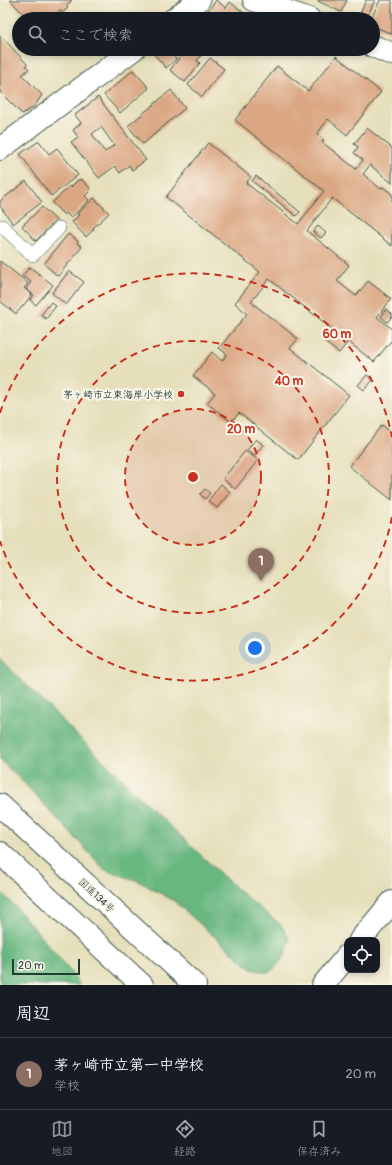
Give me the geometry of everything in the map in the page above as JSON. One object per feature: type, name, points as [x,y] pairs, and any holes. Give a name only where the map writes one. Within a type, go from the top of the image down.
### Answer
[{"type":"main road","points":[[183,12],[199,0]]},
{"type":"main road","points":[[254,0],[289,12]]},
{"type":"main road","points":[[380,49],[392,54]]},
{"type":"main road","points":[[0,149],[125,56]]},
{"type":"main road","name":"国道134号","points":[[0,805],[195,985]]},
{"type":"main road","points":[[0,853],[142,985]]},
{"type":"main road","points":[[363,937],[392,902]]},
{"type":"main road","points":[[323,985],[344,960]]},
{"type":"lane","points":[[1,226],[33,255],[59,228]]},
{"type":"green space","points":[[0,659],[153,810],[240,892],[281,925],[290,940],[285,956],[270,973],[251,969],[174,901],[138,881],[105,870],[25,784],[0,760]]},
{"type":"green space","points":[[0,891],[15,906],[80,985],[0,985]]},
{"type":"building","points":[[10,0],[72,0],[66,6],[68,8],[63,12],[60,10],[58,12],[21,12]]},
{"type":"building","points":[[216,0],[226,8],[230,2],[243,12],[207,12]]},
{"type":"building","points":[[318,0],[347,0],[341,12]]},
{"type":"building","points":[[366,0],[375,0],[369,12],[361,12]]},
{"type":"building","points":[[380,0],[392,0],[392,34],[380,29],[380,12],[374,12]]},
{"type":"building","points":[[0,35],[12,48],[12,56],[20,56],[27,64],[26,66],[29,69],[22,75],[42,95],[34,107],[22,114],[0,92]]},
{"type":"building","points":[[156,56],[175,56],[174,57],[176,59],[166,68]]},
{"type":"building","points":[[181,56],[201,56],[197,61],[200,63],[185,82],[170,70]]},
{"type":"building","points":[[336,56],[381,92],[347,135],[328,119],[317,134],[324,140],[322,142],[356,169],[363,160],[354,153],[358,147],[354,144],[367,128],[392,148],[392,183],[370,165],[363,174],[381,189],[383,187],[392,194],[392,246],[332,198],[307,231],[349,265],[337,281],[356,296],[368,281],[391,299],[377,317],[392,329],[392,342],[391,341],[374,362],[269,279],[251,302],[298,339],[290,348],[349,395],[298,460],[239,413],[231,422],[207,403],[215,393],[193,376],[212,352],[222,361],[227,354],[219,348],[247,314],[235,303],[260,272],[166,197],[208,143],[251,177],[246,183],[298,224],[324,191],[235,120],[277,66],[308,91]]},
{"type":"building","points":[[210,58],[224,69],[202,97],[188,85]]},
{"type":"building","points":[[133,70],[149,88],[120,113],[104,95]]},
{"type":"building","points":[[171,90],[185,108],[143,144],[128,126]]},
{"type":"building","points":[[98,97],[146,160],[132,170],[129,165],[120,173],[115,166],[99,178],[71,142],[78,137],[73,130],[81,123],[75,115]],"holes":[[[101,127],[114,145],[105,152],[92,134]]]},
{"type":"building","points":[[39,141],[49,154],[57,148],[78,175],[51,196],[20,154]]},
{"type":"building","points":[[256,176],[300,212],[296,216],[252,181]]},
{"type":"building","points":[[81,179],[90,188],[90,191],[85,196],[89,200],[71,218],[66,213],[64,215],[52,203],[70,186],[71,187]]},
{"type":"building","points":[[26,181],[42,202],[13,224],[0,206],[0,201]]},
{"type":"building","points":[[94,198],[109,213],[86,237],[72,222],[79,215],[77,214]]},
{"type":"building","points":[[42,207],[56,220],[36,241],[22,226]]},
{"type":"building","points":[[318,226],[326,233],[321,238],[313,232]]},
{"type":"building","points":[[68,234],[78,241],[77,243],[82,247],[58,276],[44,264]]},
{"type":"building","points":[[0,261],[28,283],[24,288],[32,295],[16,314],[0,301]]},
{"type":"building","points":[[30,267],[53,285],[36,305],[30,300],[34,295],[26,289],[31,282],[22,276]]},
{"type":"building","points":[[69,271],[84,282],[66,305],[52,293]]},
{"type":"building","points":[[51,302],[56,306],[46,319],[41,315]]},
{"type":"building","points":[[386,309],[392,314],[392,317],[387,322],[381,317]]},
{"type":"building","points":[[331,330],[347,343],[339,353],[323,341]]},
{"type":"building","points":[[367,375],[373,380],[364,390],[358,385]]},
{"type":"building","points":[[382,425],[392,433],[392,500],[349,466]]},
{"type":"building","points":[[256,439],[263,445],[254,456],[247,450]]},
{"type":"building","points":[[245,451],[258,460],[235,489],[223,479]]},
{"type":"building","points":[[221,484],[230,492],[217,508],[208,501]]},
{"type":"building","points":[[205,489],[210,493],[205,499],[200,494]]},
{"type":"place","name":"茅ヶ崎市立東海岸小学校","points":[[181,394]]},
{"type":"place","name":"茅ヶ崎市立第一中学校","points":[[261,581]]}]
